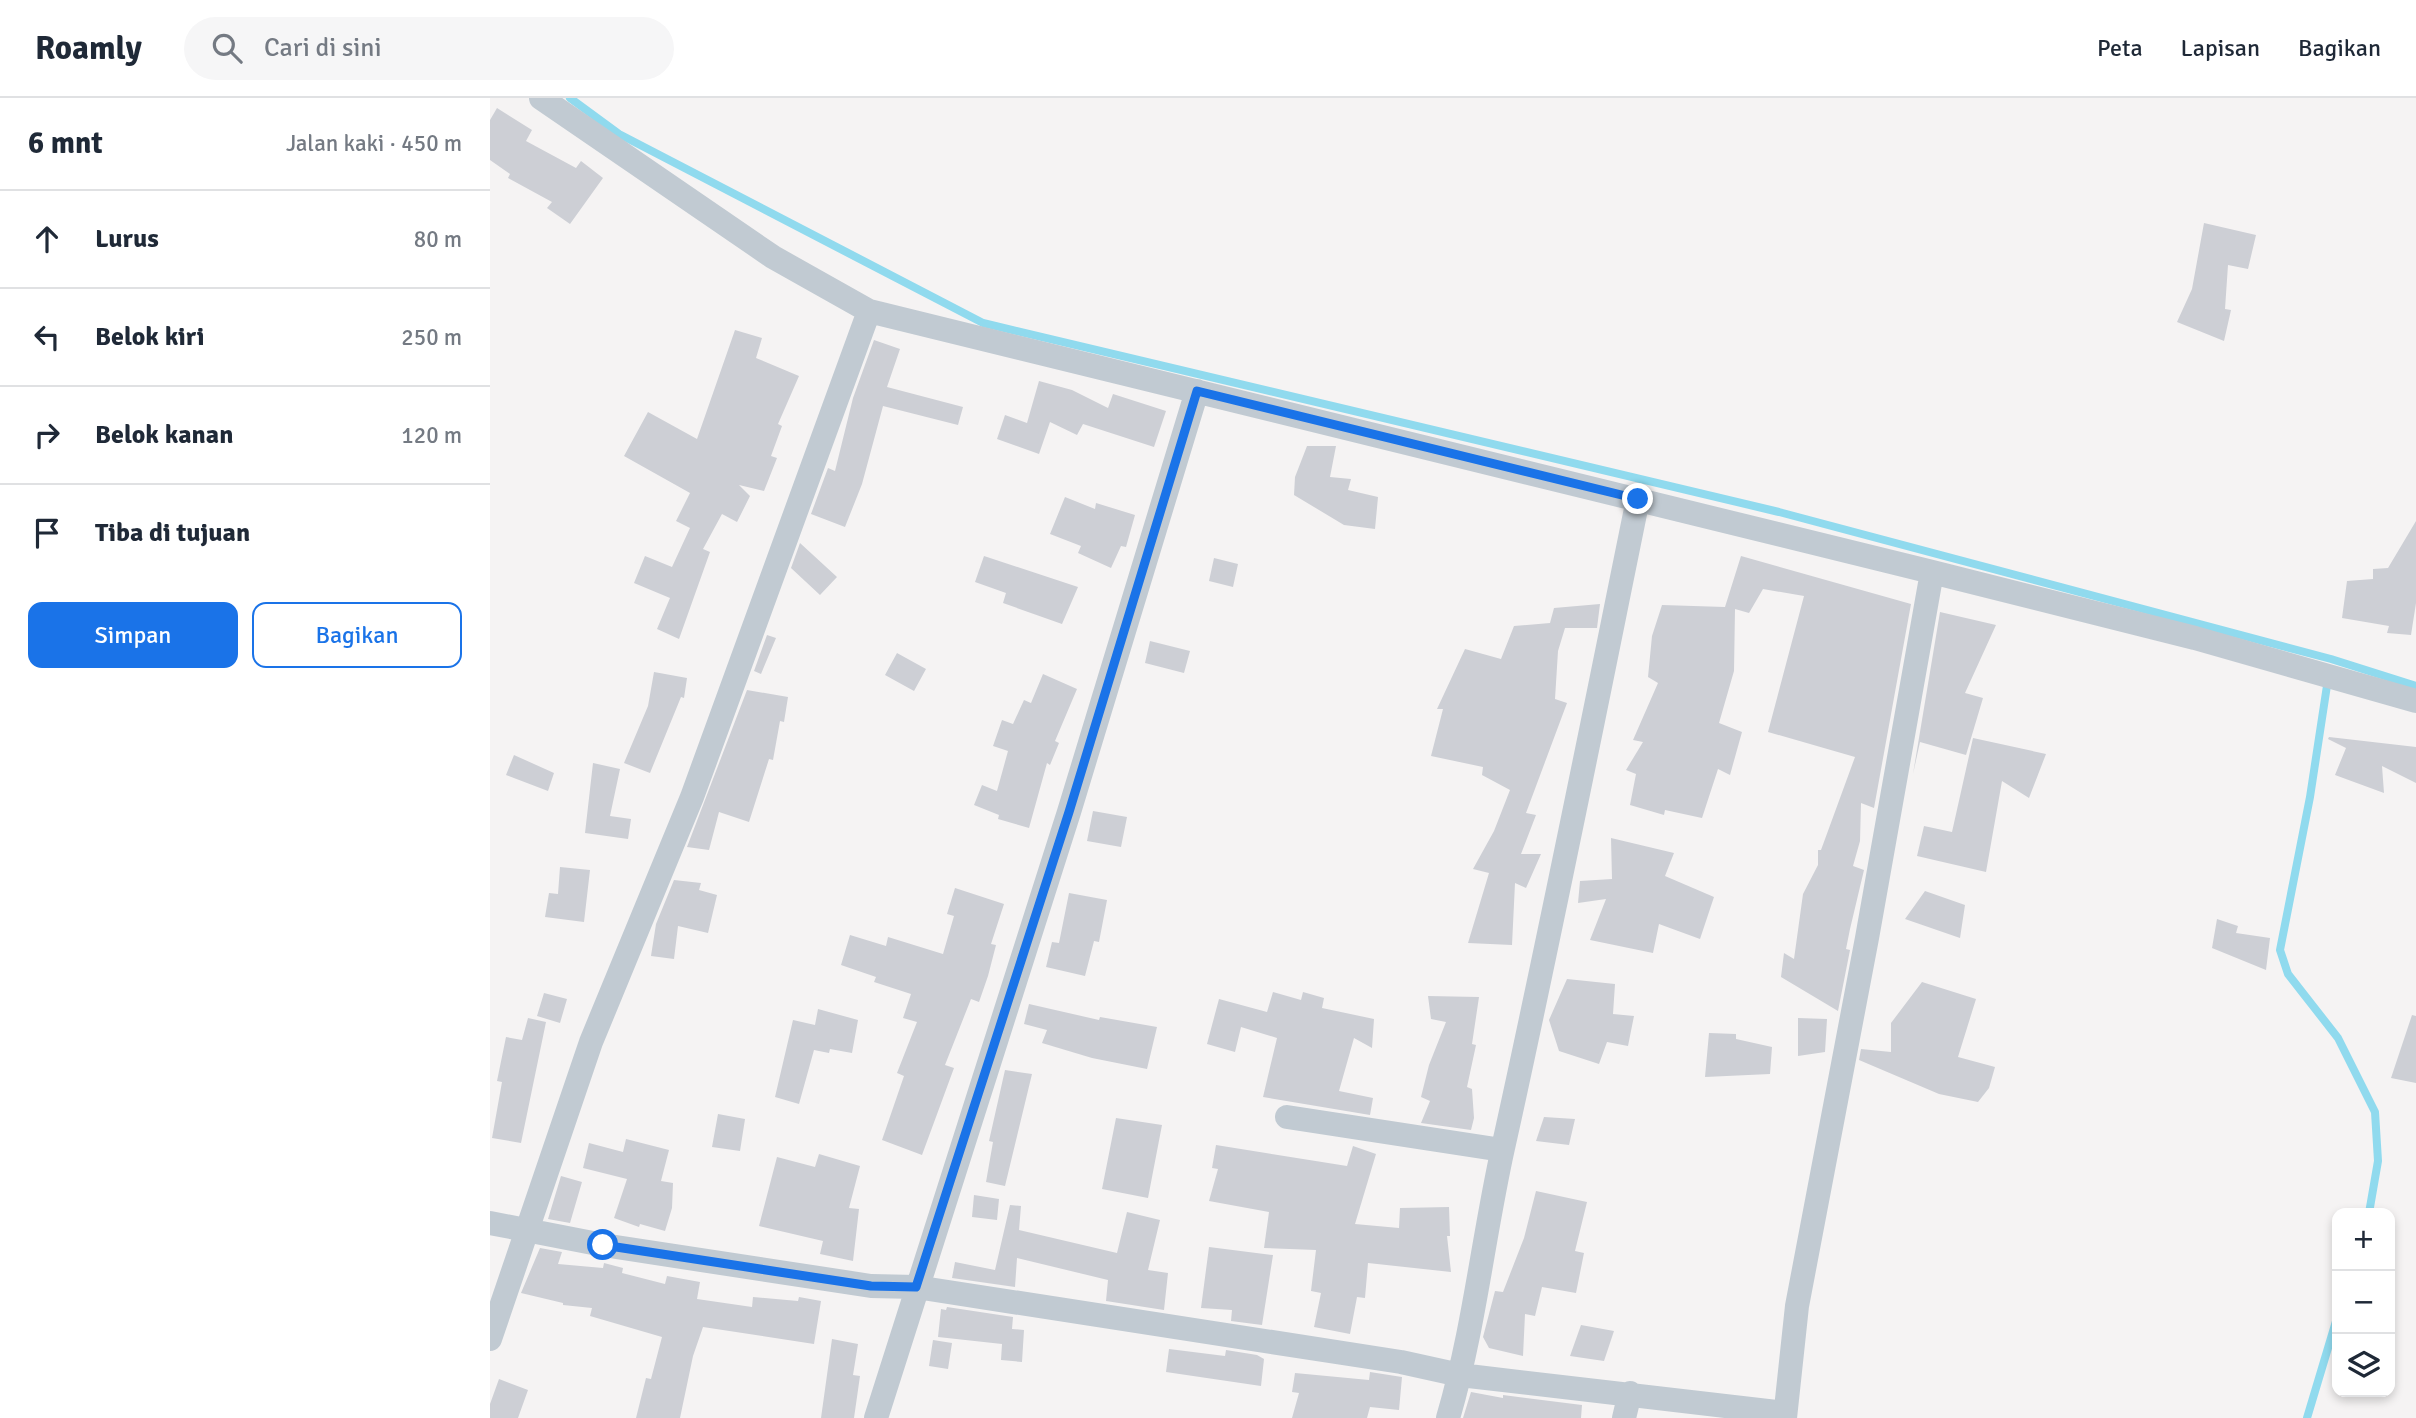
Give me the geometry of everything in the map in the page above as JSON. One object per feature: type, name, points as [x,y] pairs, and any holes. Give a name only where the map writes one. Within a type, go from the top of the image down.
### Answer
[{"type":"street","points":[[541,98],[773,257],[869,311],[2195,638],[2416,701]]},
{"type":"street","points":[[490,1339],[591,1042],[692,797],[869,311]]},
{"type":"street","points":[[876,1418],[1069,812],[1197,391]]},
{"type":"street","points":[[1448,1418],[1460,1376],[1502,1150],[1529,1040],[1638,499]]},
{"type":"street","points":[[490,1223],[603,1245],[871,1286],[916,1287],[1401,1362],[1460,1376],[1630,1393],[1785,1416],[1797,1306],[1867,938],[1932,572]]},
{"type":"street","points":[[1287,1117],[1502,1150]]},
{"type":"street","points":[[1624,1418],[1630,1393]]},
{"type":"building","points":[[497,108],[532,130],[526,141],[576,168],[581,161],[603,178],[570,224],[547,208],[552,202],[508,178],[510,174],[490,160],[490,120]]},
{"type":"building","points":[[2204,223],[2256,235],[2248,269],[2228,265],[2225,309],[2231,310],[2224,341],[2177,322],[2192,289]]},
{"type":"building","points":[[735,330],[762,338],[756,358],[799,376],[778,424],[782,426],[771,456],[777,458],[764,491],[739,485],[750,496],[737,522],[722,514],[703,549],[710,552],[679,639],[657,629],[670,598],[634,583],[645,556],[672,567],[690,528],[676,521],[690,493],[624,456],[648,412],[697,439]]},
{"type":"building","points":[[874,340],[900,349],[887,387],[963,407],[958,425],[883,406],[862,484],[845,527],[811,514],[828,468],[835,471],[853,398]]},
{"type":"building","points":[[1039,381],[1072,390],[1108,408],[1113,394],[1166,411],[1154,447],[1083,424],[1077,435],[1050,422],[1039,454],[997,439],[1005,415],[1027,423]]},
{"type":"building","points":[[1307,446],[1336,446],[1330,477],[1351,479],[1348,490],[1378,497],[1375,529],[1344,525],[1294,495],[1295,477]]},
{"type":"building","points":[[1065,497],[1095,509],[1096,503],[1135,515],[1126,547],[1121,546],[1111,568],[1078,553],[1081,546],[1050,534]]},
{"type":"building","points":[[2416,521],[2416,603],[2411,635],[2387,633],[2389,626],[2342,618],[2347,581],[2373,579],[2373,569],[2388,568]]},
{"type":"building","points":[[800,543],[837,577],[820,595],[791,568]]},
{"type":"building","points":[[984,556],[1078,587],[1062,624],[1003,603],[1006,593],[975,582]]},
{"type":"building","points":[[1741,556],[1911,604],[1874,808],[1861,803],[1860,841],[1853,866],[1864,870],[1846,949],[1850,950],[1838,1011],[1781,977],[1784,953],[1794,959],[1803,894],[1818,865],[1818,850],[1821,850],[1855,757],[1768,732],[1804,596],[1763,589],[1749,613],[1735,609],[1734,671],[1719,723],[1742,732],[1730,775],[1718,769],[1702,818],[1665,810],[1664,815],[1630,805],[1636,774],[1626,770],[1643,742],[1633,740],[1658,683],[1648,677],[1652,636],[1662,605],[1725,607]]},
{"type":"building","points":[[1214,558],[1238,564],[1233,587],[1209,581]]},
{"type":"building","points":[[1600,604],[1597,628],[1565,628],[1558,651],[1555,699],[1567,703],[1526,813],[1536,815],[1521,854],[1541,854],[1526,888],[1515,883],[1512,945],[1468,943],[1489,873],[1473,869],[1494,831],[1510,790],[1482,775],[1483,767],[1431,756],[1443,709],[1437,709],[1465,649],[1501,659],[1514,626],[1550,623],[1554,608]]},
{"type":"building","points":[[1940,612],[1996,625],[1965,693],[1983,698],[1966,755],[1920,742],[1913,774]]},
{"type":"building","points":[[767,635],[776,638],[761,674],[754,671]]},
{"type":"building","points":[[1150,641],[1190,651],[1184,673],[1145,663]]},
{"type":"building","points":[[897,653],[926,669],[914,691],[885,675]]},
{"type":"building","points":[[654,672],[687,678],[684,698],[681,697],[650,773],[624,763],[648,706]]},
{"type":"building","points":[[1043,674],[1077,689],[1055,741],[1059,743],[1050,765],[1047,763],[1029,828],[998,819],[999,815],[974,805],[982,785],[997,791],[1008,751],[993,746],[1002,720],[1013,724],[1024,700],[1031,703]]},
{"type":"building","points":[[747,690],[788,697],[784,722],[780,721],[773,760],[769,759],[749,822],[719,812],[709,850],[687,847]]},
{"type":"building","points":[[1973,738],[2046,754],[2029,798],[2002,781],[1986,872],[1917,856],[1924,826],[1952,832]]},
{"type":"building","points":[[2328,739],[2416,747],[2416,783],[2382,766],[2384,793],[2335,775],[2346,748]]},
{"type":"building","points":[[514,755],[554,773],[548,791],[506,775]]},
{"type":"building","points":[[593,763],[620,769],[610,816],[631,819],[628,839],[585,833]]},
{"type":"building","points":[[1093,811],[1127,817],[1121,847],[1087,841]]},
{"type":"building","points":[[1611,838],[1674,853],[1665,876],[1714,897],[1700,939],[1659,924],[1653,953],[1590,940],[1606,899],[1578,903],[1580,881],[1612,879]]},
{"type":"building","points":[[560,867],[590,870],[584,922],[545,917],[549,893],[558,894]]},
{"type":"building","points":[[674,880],[701,883],[699,890],[717,895],[708,933],[678,926],[674,959],[651,956],[656,924]]},
{"type":"building","points":[[955,888],[1004,904],[991,944],[996,945],[988,976],[979,1002],[971,999],[945,1065],[954,1068],[922,1155],[882,1140],[904,1076],[897,1073],[917,1022],[903,1018],[911,994],[874,982],[876,977],[841,965],[850,935],[886,946],[888,937],[943,954],[954,916],[947,914]]},
{"type":"building","points":[[1925,891],[1965,905],[1960,938],[1905,919]]},
{"type":"building","points":[[1069,893],[1107,900],[1099,942],[1094,941],[1085,976],[1046,967],[1052,942],[1059,943]]},
{"type":"building","points":[[2217,919],[2238,926],[2236,933],[2270,938],[2266,970],[2212,948]]},
{"type":"building","points":[[1567,979],[1615,984],[1613,1014],[1634,1016],[1628,1046],[1607,1042],[1599,1064],[1559,1051],[1549,1020]]},
{"type":"building","points":[[1922,982],[1976,999],[1958,1057],[1995,1067],[1989,1088],[1978,1102],[1939,1094],[1859,1060],[1861,1049],[1891,1052],[1891,1023]]},
{"type":"building","points":[[1273,992],[1301,1000],[1303,992],[1324,998],[1322,1008],[1374,1019],[1372,1048],[1354,1038],[1339,1091],[1373,1098],[1370,1115],[1263,1097],[1277,1038],[1241,1027],[1235,1052],[1207,1044],[1219,999],[1267,1012]]},
{"type":"building","points":[[544,993],[567,999],[560,1023],[537,1016]]},
{"type":"building","points":[[1428,996],[1479,997],[1472,1044],[1476,1045],[1467,1087],[1472,1089],[1474,1118],[1471,1130],[1421,1123],[1430,1101],[1421,1097],[1429,1065],[1446,1022],[1431,1019]]},
{"type":"building","points":[[1029,1004],[1099,1020],[1100,1017],[1157,1027],[1147,1069],[1092,1058],[1042,1043],[1047,1030],[1024,1024]]},
{"type":"building","points":[[818,1009],[858,1020],[852,1053],[830,1049],[829,1053],[814,1050],[799,1104],[775,1097],[793,1020],[815,1025]]},
{"type":"building","points":[[2412,1015],[2416,1016],[2416,1083],[2391,1078]]},
{"type":"building","points":[[528,1018],[546,1022],[521,1143],[492,1138],[502,1082],[497,1081],[506,1037],[522,1040]]},
{"type":"building","points":[[1798,1018],[1827,1019],[1825,1052],[1798,1056]]},
{"type":"building","points":[[1709,1033],[1736,1034],[1736,1039],[1772,1047],[1770,1074],[1705,1077]]},
{"type":"building","points":[[1005,1070],[1032,1074],[1005,1186],[986,1182],[993,1142],[989,1141]]},
{"type":"building","points":[[718,1114],[745,1119],[740,1151],[712,1147]]},
{"type":"building","points":[[1544,1117],[1575,1119],[1569,1145],[1536,1141]]},
{"type":"building","points":[[1116,1118],[1162,1125],[1148,1198],[1102,1189]]},
{"type":"building","points":[[626,1139],[669,1150],[661,1181],[673,1183],[672,1208],[665,1231],[640,1224],[639,1227],[614,1218],[627,1179],[583,1168],[589,1143],[623,1152]]},
{"type":"building","points":[[1216,1145],[1347,1166],[1353,1146],[1376,1154],[1355,1224],[1399,1228],[1400,1208],[1449,1207],[1450,1236],[1447,1236],[1451,1272],[1368,1263],[1365,1298],[1357,1297],[1350,1334],[1314,1327],[1321,1293],[1311,1291],[1316,1250],[1264,1248],[1269,1212],[1209,1201],[1218,1169],[1212,1168]]},
{"type":"building","points":[[819,1154],[860,1166],[849,1208],[859,1209],[853,1261],[820,1254],[823,1241],[759,1226],[777,1157],[815,1167]]},
{"type":"building","points":[[561,1176],[582,1182],[570,1223],[548,1219]]},
{"type":"building","points":[[1536,1191],[1587,1202],[1575,1251],[1584,1253],[1576,1293],[1542,1287],[1535,1316],[1525,1314],[1523,1356],[1489,1348],[1483,1337],[1495,1291],[1503,1292],[1524,1238]]},
{"type":"building","points":[[974,1195],[999,1199],[997,1220],[972,1217]]},
{"type":"building","points":[[1010,1205],[1021,1206],[1019,1230],[1117,1253],[1127,1212],[1160,1220],[1148,1270],[1168,1273],[1164,1310],[1106,1301],[1108,1280],[1017,1258],[1015,1287],[952,1278],[955,1262],[995,1270]]},
{"type":"building","points":[[1209,1247],[1273,1255],[1262,1325],[1231,1321],[1232,1310],[1201,1308]]},
{"type":"building","points":[[540,1248],[562,1252],[558,1264],[603,1268],[604,1263],[623,1268],[622,1273],[665,1284],[667,1276],[700,1282],[697,1299],[752,1307],[753,1297],[798,1301],[799,1297],[821,1301],[814,1344],[703,1327],[693,1356],[680,1418],[636,1418],[646,1378],[651,1379],[662,1337],[590,1316],[592,1308],[563,1305],[521,1293]]},
{"type":"building","points":[[947,1307],[1013,1317],[1012,1329],[1024,1330],[1022,1362],[1001,1360],[1002,1344],[938,1337],[941,1309],[946,1310]]},
{"type":"building","points":[[1581,1325],[1614,1331],[1604,1361],[1570,1356]]},
{"type":"building","points":[[832,1339],[858,1344],[853,1375],[860,1376],[854,1418],[821,1418]]},
{"type":"building","points":[[933,1340],[952,1343],[948,1369],[929,1366]]},
{"type":"building","points":[[1169,1349],[1225,1356],[1226,1350],[1257,1355],[1264,1359],[1261,1386],[1166,1372]]},
{"type":"building","points":[[1370,1372],[1402,1377],[1399,1410],[1370,1407],[1367,1418],[1292,1418],[1299,1393],[1292,1392],[1295,1373],[1369,1380]]},
{"type":"building","points":[[499,1379],[528,1390],[518,1418],[490,1418],[490,1404]]},
{"type":"building","points":[[1471,1392],[1503,1398],[1503,1395],[1582,1405],[1581,1418],[1463,1418]]},
{"type":"waterway","points":[[570,98],[619,134],[983,323],[1779,512],[2331,659],[2416,686]]},
{"type":"waterway","points":[[2328,679],[2310,797],[2280,950],[2288,974],[2338,1038],[2375,1112],[2378,1161],[2370,1208]]},
{"type":"waterway","points":[[2307,1418],[2332,1334]]},
{"type":"route","points":[[603,1245],[871,1286],[916,1287],[1069,812],[1197,391],[1263,405],[1638,499]]}]
